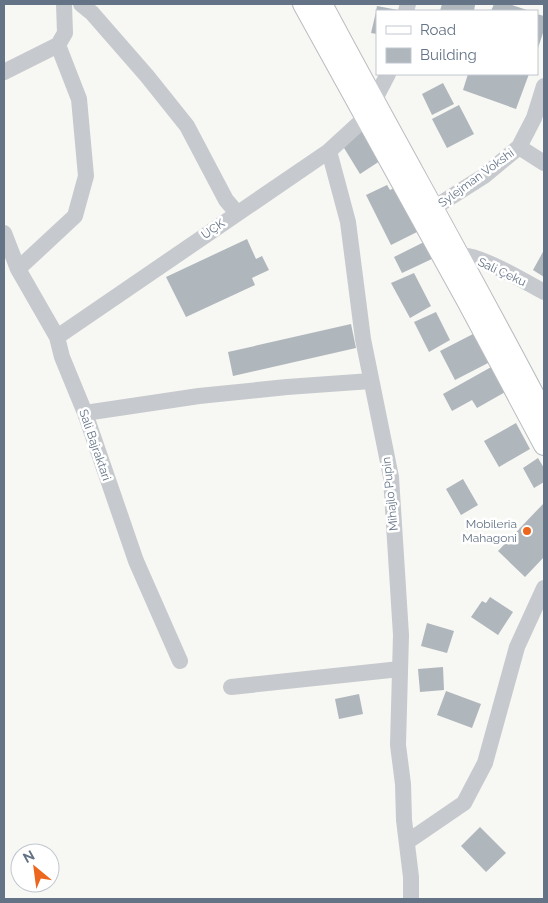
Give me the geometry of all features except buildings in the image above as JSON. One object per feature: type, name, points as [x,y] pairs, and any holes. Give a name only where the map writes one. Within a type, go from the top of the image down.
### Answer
[{"type":"main road","points":[[303,4],[370,110],[427,213],[452,259],[544,445]]},
{"type":"main road","points":[[322,4],[370,110]]},
{"type":"main road","points":[[452,259],[481,294],[544,414]]},
{"type":"street","points":[[4,72],[58,45],[65,33],[64,4]]},
{"type":"street","points":[[81,4],[147,76],[186,126],[226,200],[236,213]]},
{"type":"street","points":[[18,269],[75,216],[86,176],[79,99],[58,45]]},
{"type":"street","points":[[370,110],[388,75]]},
{"type":"street","name":"Sylejman Vokshi","points":[[427,213],[484,176],[519,147],[534,118],[544,86]]},
{"type":"street","name":"UÇK","points":[[57,337],[329,151],[370,110]]},
{"type":"street","name":"Sylejman Vokshi","points":[[519,147],[544,163]]},
{"type":"street","name":"Mihajlo Pupin","points":[[329,151],[348,222],[363,339],[391,478],[401,635],[398,745],[411,877],[410,899]]},
{"type":"street","name":"Sali Bajraktari","points":[[4,233],[18,269],[57,337],[62,357],[84,413],[136,561],[180,660]]},
{"type":"street","name":"Sali Çeku","points":[[452,259],[478,259],[544,292]]},
{"type":"street","points":[[84,413],[209,395],[371,380]]},
{"type":"street","points":[[407,842],[464,803],[485,763],[516,647],[544,588]]},
{"type":"street","points":[[231,688],[400,669]]},
{"type":"place","name":"Mobileria Mahagoni","points":[[527,531]]}]
